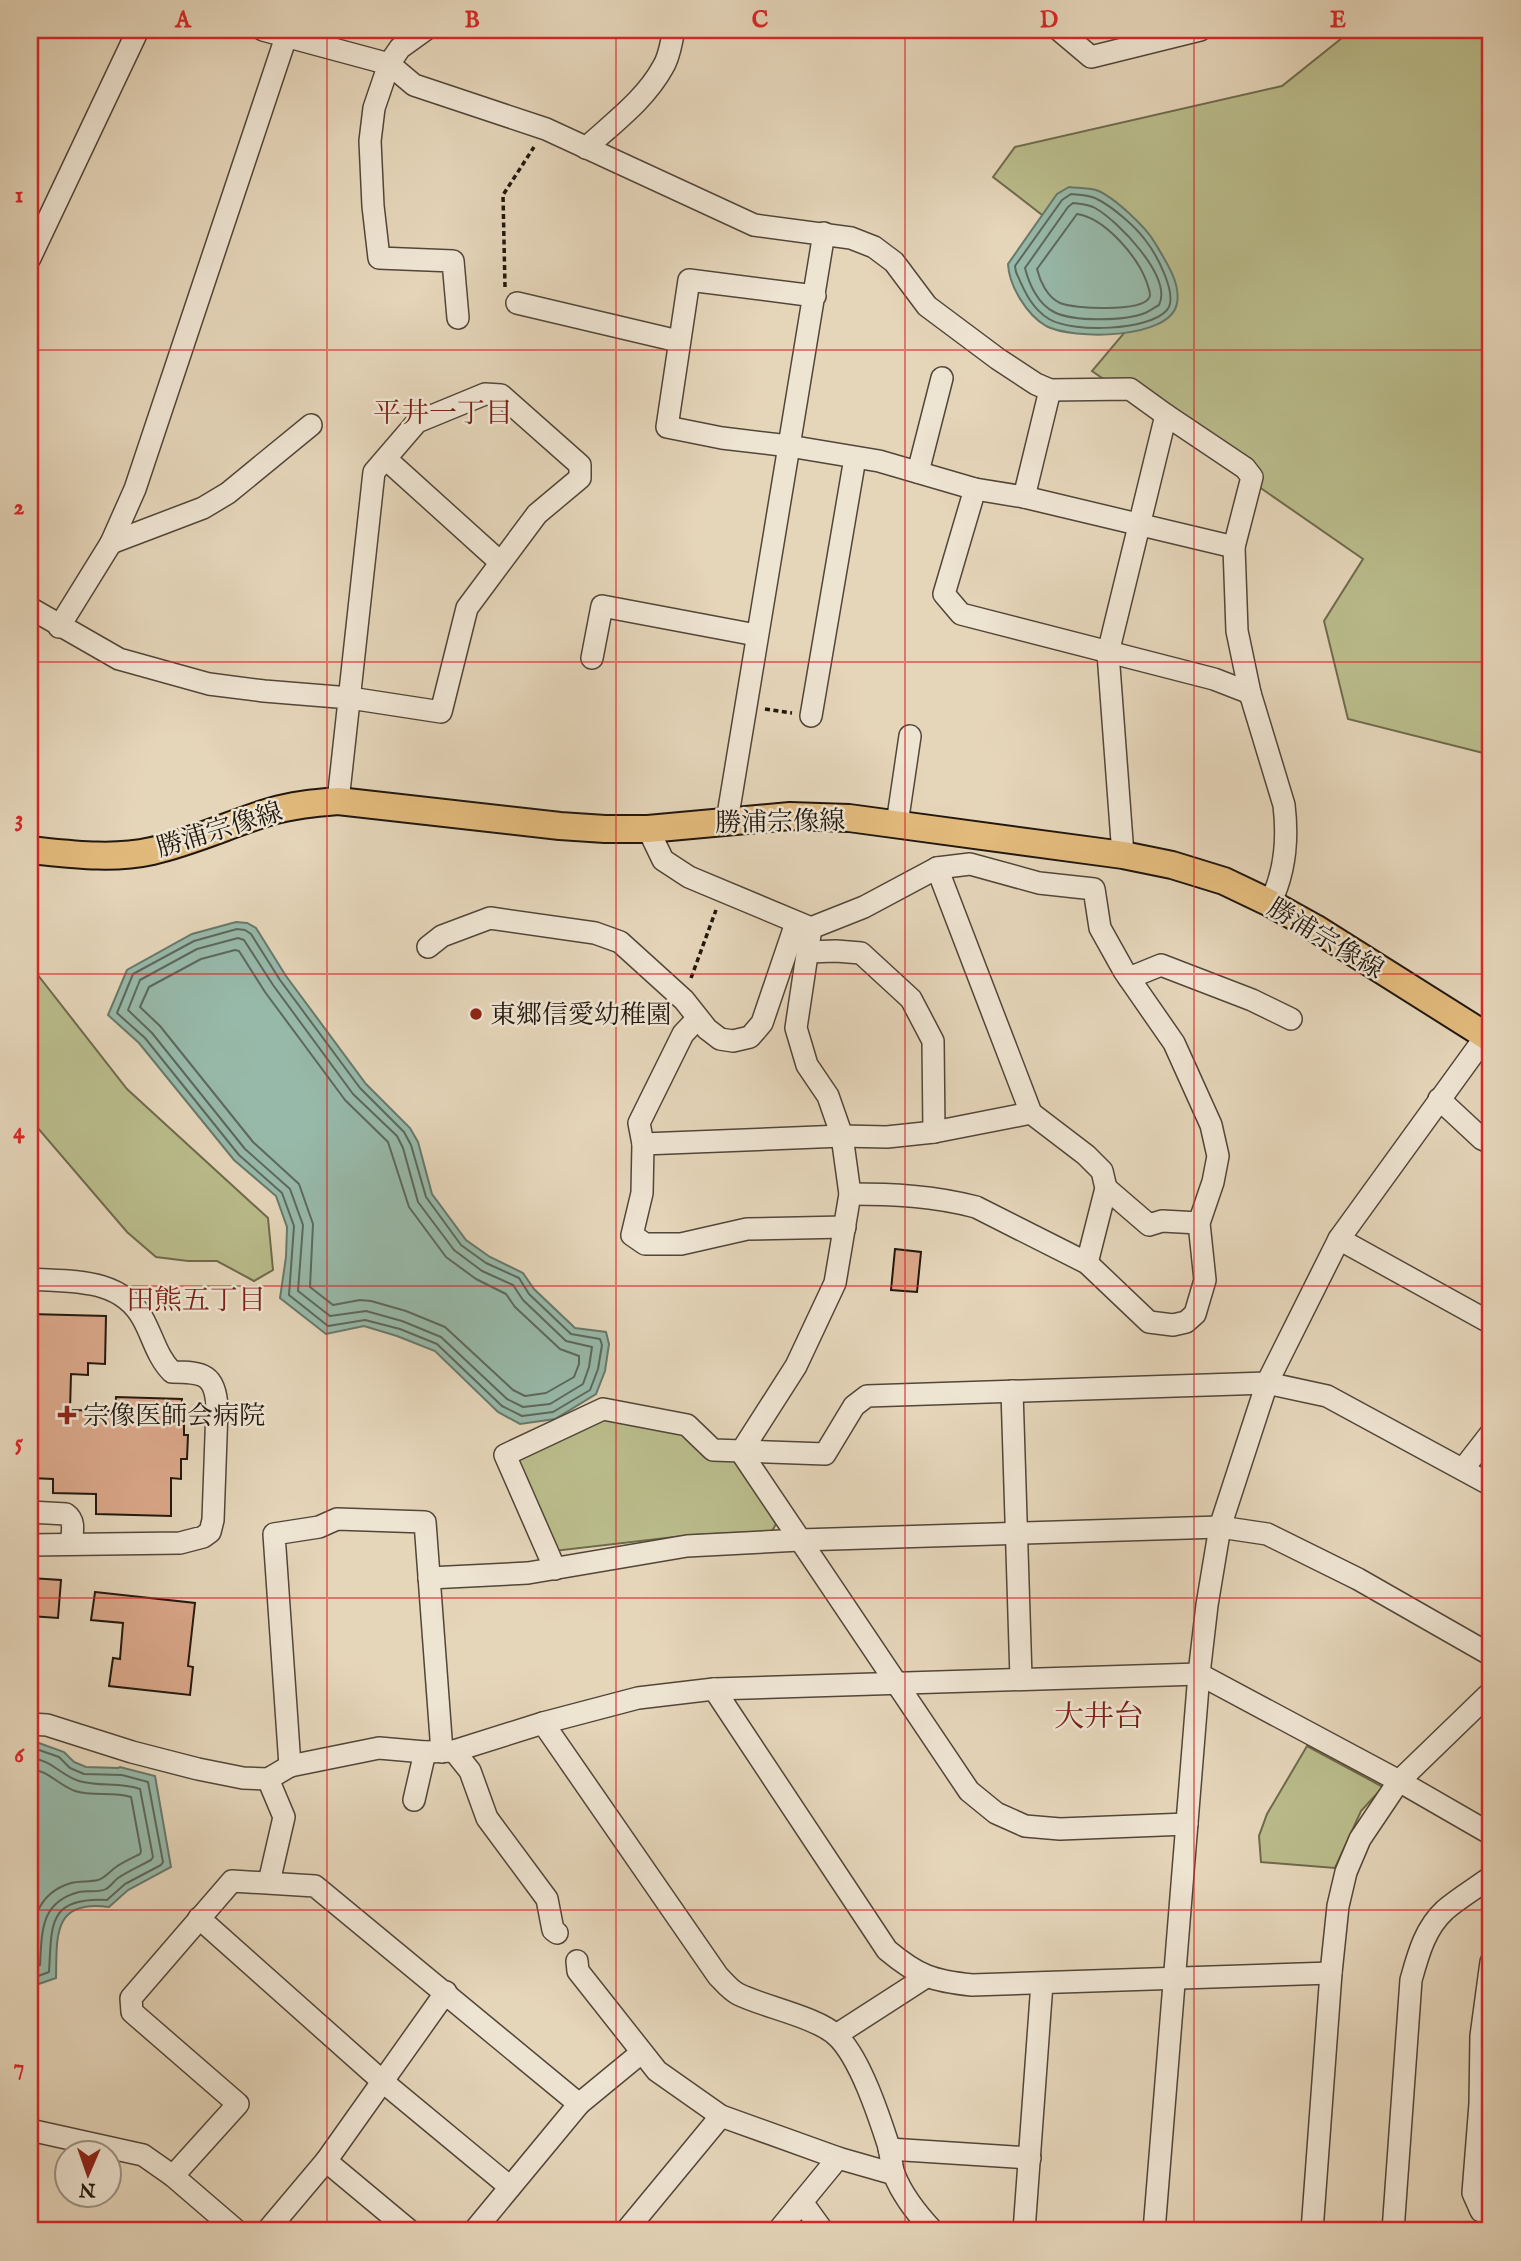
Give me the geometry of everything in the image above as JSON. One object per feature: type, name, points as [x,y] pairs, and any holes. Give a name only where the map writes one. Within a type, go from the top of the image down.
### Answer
[{"type":"main road","name":"勝浦宗像線","points":[[30,850],[101,856],[129,854],[153,850],[271,811],[305,803],[338,801],[560,826],[648,829],[790,816],[849,818],[897,824],[1123,855],[1172,864],[1211,877],[1270,903],[1315,928],[1489,1038]]},
{"type":"street","points":[[30,258],[138,30]]},
{"type":"street","points":[[263,30],[389,64],[414,85],[546,129],[754,225],[824,233],[851,238],[874,247],[894,262],[928,306],[1036,384],[1050,390],[1130,389],[1245,468],[1252,477],[1252,485],[1234,547],[1237,631],[1250,692],[1284,804],[1286,823],[1285,854],[1276,891],[1270,903]]},
{"type":"street","points":[[425,30],[400,48],[389,64],[374,108],[370,141],[373,206],[379,258],[453,261],[458,318]]},
{"type":"street","points":[[586,148],[634,105],[653,82],[664,66],[674,30]]},
{"type":"street","points":[[1059,30],[1091,58],[1200,30]]},
{"type":"street","points":[[60,627],[111,543],[135,489],[286,37]]},
{"type":"street","points":[[727,821],[824,233]]},
{"type":"street","points":[[815,296],[689,280],[667,427],[722,438],[879,461],[975,489],[1024,497],[1234,547]]},
{"type":"street","points":[[517,303],[678,341]]},
{"type":"street","points":[[918,472],[942,378]]},
{"type":"street","points":[[1024,497],[1050,390]]},
{"type":"street","points":[[30,608],[119,659],[209,684],[350,698],[440,712],[467,608],[537,514],[580,478],[580,465],[501,395],[485,394],[418,422],[374,472],[350,698],[338,801]]},
{"type":"street","points":[[1123,855],[1108,653],[1166,415]]},
{"type":"street","points":[[111,543],[203,508],[228,493],[311,425]]},
{"type":"street","points":[[811,716],[855,458]]},
{"type":"street","points":[[386,459],[500,562]]},
{"type":"street","points":[[975,489],[944,594],[961,614],[1214,679],[1250,692]]},
{"type":"street","points":[[592,658],[602,606],[756,635]]},
{"type":"street","points":[[897,824],[911,736]]},
{"type":"street","points":[[648,829],[663,860],[689,877],[803,926],[864,907],[936,868],[970,864],[1039,883],[1094,889],[1100,928],[1129,978],[1174,1043],[1211,1125],[1218,1156],[1213,1182],[1199,1223],[1205,1280],[1195,1314],[1185,1322],[1174,1325],[1149,1322],[1087,1262],[976,1207],[958,1202],[894,1194],[850,1194]]},
{"type":"street","points":[[936,868],[1031,1113],[1086,1155],[1102,1171],[1106,1188],[1087,1262]]},
{"type":"street","points":[[428,947],[442,936],[490,918],[595,933],[621,942],[684,1000],[697,1019],[720,1038],[733,1041],[750,1037],[762,1023],[803,926]]},
{"type":"street","points":[[741,1452],[796,1366],[835,1283],[850,1194],[842,1136],[828,1096],[807,1065],[796,1028],[807,952],[803,926]]},
{"type":"street","points":[[807,952],[861,953],[911,999],[933,1041],[933,1132]]},
{"type":"street","points":[[1129,978],[1161,965],[1252,1000],[1291,1019]]},
{"type":"street","points":[[697,1019],[683,1034],[639,1123],[643,1144],[642,1193],[632,1235],[645,1244],[681,1244],[747,1229],[845,1227]]},
{"type":"street","points":[[1154,2231],[1199,1674],[1220,1527],[1267,1383],[1339,1239],[1439,1099],[1489,1038]]},
{"type":"street","points":[[1439,1099],[1482,1139],[1491,1143]]},
{"type":"street","points":[[643,1144],[842,1136],[887,1137],[933,1132],[1031,1113]]},
{"type":"street","points":[[1106,1188],[1149,1225],[1162,1221],[1199,1223]]},
{"type":"street","points":[[1339,1239],[1491,1323]]},
{"type":"street","points":[[30,1279],[108,1287],[135,1305],[163,1363],[172,1372],[197,1372],[212,1382],[217,1394],[213,1520],[210,1532],[203,1537],[180,1543],[30,1545]]},
{"type":"street","points":[[555,1569],[505,1455],[603,1409],[687,1425],[713,1450],[825,1454],[853,1406],[867,1396],[1267,1383],[1327,1396],[1491,1485]]},
{"type":"street","points":[[1013,1391],[1021,1678]]},
{"type":"street","points":[[1463,1469],[1491,1433]]},
{"type":"street","points":[[741,1452],[969,1791],[996,1813],[1025,1826],[1060,1829],[1187,1824]]},
{"type":"street","points":[[30,1512],[69,1515],[73,1523],[71,1544]]},
{"type":"street","points":[[290,1766],[274,1534],[319,1527],[337,1519],[425,1522],[440,1752],[414,1800]]},
{"type":"street","points":[[429,1578],[528,1573],[687,1546],[1220,1527],[1267,1534],[1358,1579],[1491,1655]]},
{"type":"street","points":[[30,1724],[47,1725],[132,1752],[198,1769],[243,1778],[268,1779],[290,1766],[379,1748],[440,1752],[638,1698],[715,1689],[1199,1674],[1491,1833]]},
{"type":"street","points":[[715,1689],[887,1950],[926,1977],[972,1984],[1331,1973]]},
{"type":"street","points":[[1312,2231],[1331,1973],[1338,1906],[1346,1872],[1360,1839],[1399,1781],[1491,1692]]},
{"type":"street","points":[[543,1723],[718,1976],[735,1992],[809,2020],[836,2035],[854,2059],[889,2149],[894,2174],[908,2201],[933,2231]]},
{"type":"street","points":[[440,1752],[470,1772],[487,1818],[547,1899],[553,1930],[557,1933]]},
{"type":"street","points":[[268,1779],[284,1817],[269,1882]]},
{"type":"street","points":[[1394,2231],[1411,1980],[1418,1954],[1428,1933],[1444,1911],[1491,1877]]},
{"type":"street","points":[[173,2176],[238,2104],[132,2012],[131,1998],[232,1881],[315,1886],[579,2105]]},
{"type":"street","points":[[199,1918],[382,2081],[510,2187]]},
{"type":"street","points":[[577,1961],[578,1971],[657,2071],[721,2116],[838,2158],[894,2174]]},
{"type":"street","points":[[1491,1962],[1481,2036],[1480,2104],[1472,2193],[1481,2211],[1491,2215]]},
{"type":"street","points":[[836,2035],[926,1977]]},
{"type":"street","points":[[1024,2231],[1042,1983]]},
{"type":"street","points":[[267,2231],[326,2161],[446,1992]]},
{"type":"street","points":[[474,2231],[579,2105],[641,2053]]},
{"type":"street","points":[[626,2231],[721,2116]]},
{"type":"street","points":[[30,2130],[144,2155],[237,2231]]},
{"type":"street","points":[[889,2149],[1030,2158]]},
{"type":"street","points":[[778,2231],[838,2158]]},
{"type":"street","points":[[326,2161],[410,2231]]},
{"type":"street","points":[[802,2202],[823,2231]]},
{"type":"path","points":[[517,303],[506,289],[503,195],[546,129]]},
{"type":"path","points":[[747,706],[811,716]]},
{"type":"path","points":[[684,1000],[722,892]]},
{"type":"green space","points":[[1352,30],[1491,30],[1491,755],[1348,719],[1324,621],[1363,559],[1092,371],[1152,300],[993,177],[1015,147],[1282,86]]},
{"type":"green space","points":[[30,965],[127,1089],[268,1218],[273,1270],[254,1281],[217,1261],[156,1257],[127,1232],[30,1119]]},
{"type":"green space","points":[[605,1418],[682,1432],[739,1463],[776,1524],[772,1531],[692,1535],[554,1551],[517,1461]]},
{"type":"green space","points":[[1307,1746],[1383,1787],[1361,1811],[1335,1868],[1261,1862],[1259,1836],[1267,1814]]},
{"type":"water","points":[[1069,187],[1093,189],[1103,193],[1151,236],[1177,288],[1177,303],[1171,315],[1158,324],[1140,330],[1097,335],[1059,331],[1046,326],[1032,315],[1015,290],[1008,264],[1057,194]]},
{"type":"water","points":[[236,922],[247,923],[256,928],[286,976],[366,1084],[410,1128],[418,1142],[432,1194],[466,1240],[490,1257],[523,1273],[534,1289],[575,1328],[606,1332],[609,1344],[605,1371],[596,1394],[555,1419],[520,1424],[498,1412],[435,1351],[364,1326],[326,1334],[280,1298],[287,1227],[276,1196],[234,1160],[139,1043],[108,1015],[127,970],[192,934]]},
{"type":"water","points":[[30,1743],[39,1743],[64,1752],[74,1762],[86,1767],[120,1767],[155,1776],[171,1867],[128,1890],[109,1907],[90,1906],[67,1915],[58,1935],[56,1978],[30,1987]]},
{"type":"building","points":[[895,1249],[921,1252],[917,1292],[891,1290]]},
{"type":"building","name":"宗像医師会病院","points":[[30,1314],[106,1316],[105,1364],[88,1363],[88,1375],[71,1374],[70,1410],[115,1411],[116,1397],[182,1399],[184,1435],[188,1435],[187,1459],[181,1459],[181,1479],[171,1478],[171,1516],[96,1514],[96,1494],[53,1493],[53,1479],[30,1478],[30,1415],[33,1415]]},
{"type":"building","points":[[30,1578],[61,1580],[58,1618],[30,1616]]},
{"type":"building","points":[[95,1592],[195,1603],[188,1666],[193,1667],[190,1695],[109,1686],[113,1658],[120,1659],[123,1623],[91,1620]]},
{"type":"place","name":"東郷信愛幼稚園","points":[[476,1014]]},
{"type":"place","name":"宗像医師会病院","points":[[67,1415]]},
{"type":"district","name":"平井一丁目","points":[[443,412]]},
{"type":"district","name":"田熊五丁目","points":[[196,1299]]},
{"type":"district","name":"大井台","points":[[1099,1716]]}]
